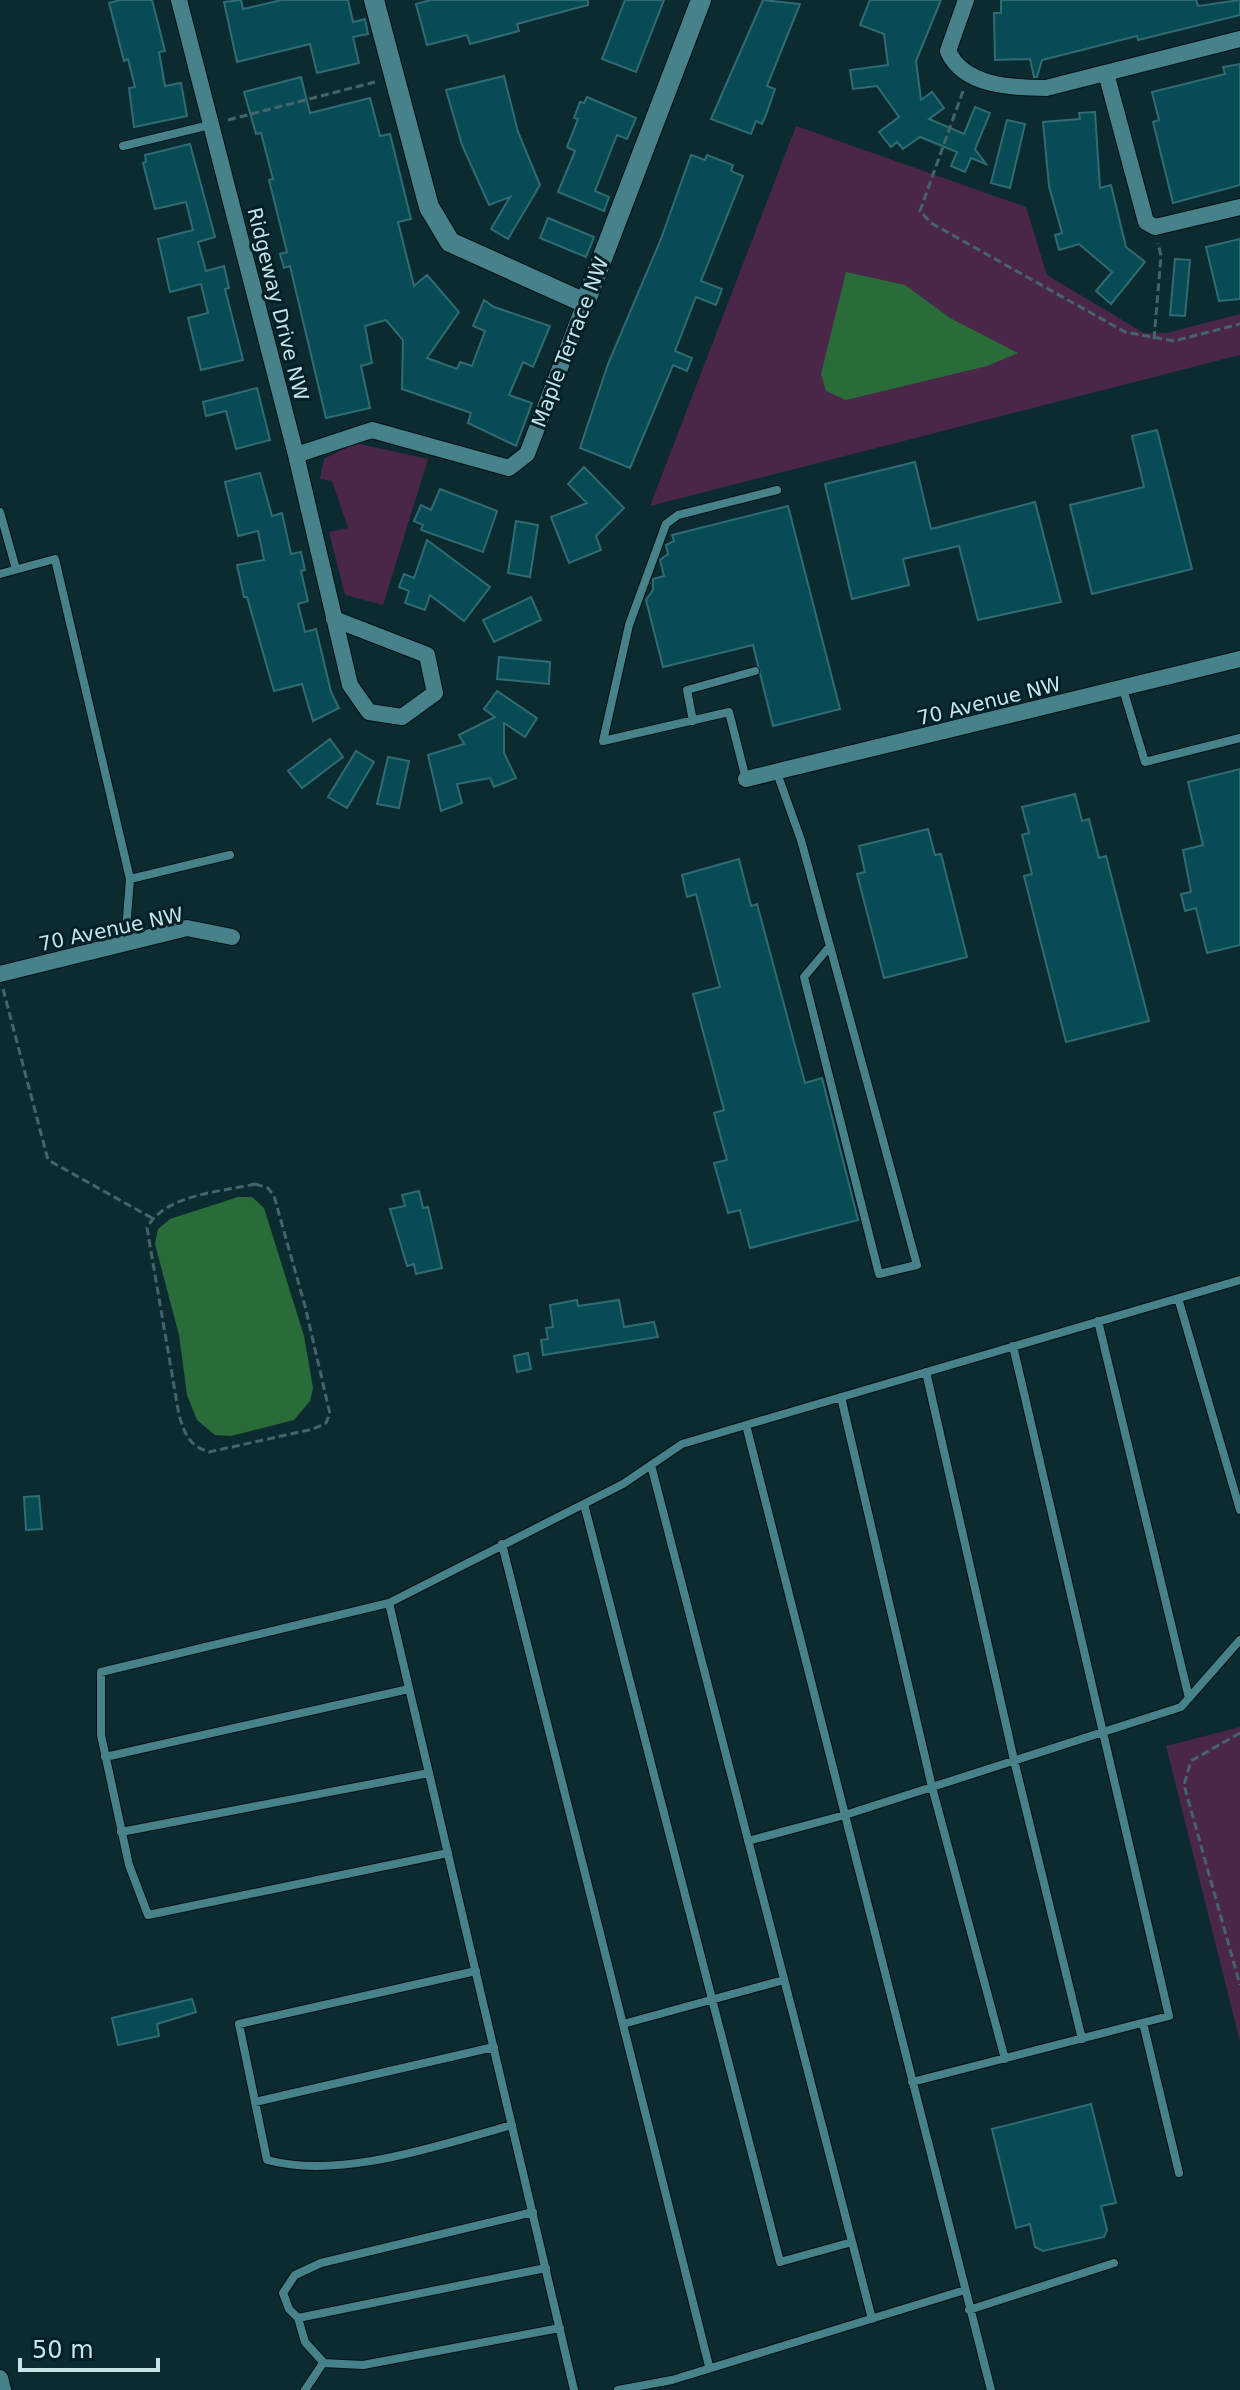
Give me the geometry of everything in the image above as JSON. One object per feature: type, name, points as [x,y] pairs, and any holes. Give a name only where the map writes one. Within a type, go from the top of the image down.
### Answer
[{"type":"street","name":"Ridgeway Drive NW","points":[[179,0],[296,455],[334,619],[350,685],[369,712],[402,717],[435,693],[427,655],[334,619]]},
{"type":"street","points":[[374,0],[429,207],[450,242],[585,303]]},
{"type":"street","name":"Maple Terrace NW","points":[[296,455],[372,430],[509,468],[527,454],[701,0]]},
{"type":"street","points":[[966,0],[948,51],[965,76],[1025,88],[1046,88],[1240,39]]},
{"type":"street","points":[[1106,73],[1146,222],[1155,227],[1240,207]]},
{"type":"street","name":"70 Avenue NW","points":[[746,779],[1240,659]]},
{"type":"street","name":"70 Avenue NW","points":[[0,975],[187,928],[232,937]]},
{"type":"street","points":[[0,2378],[3,2390]]},
{"type":"lane","points":[[123,146],[211,124]]},
{"type":"lane","points":[[746,779],[729,712],[603,741],[629,625],[658,538],[666,524],[678,515],[777,490]]},
{"type":"lane","points":[[0,512],[16,569]]},
{"type":"lane","points":[[0,574],[55,559],[130,879],[125,944]]},
{"type":"lane","points":[[693,721],[687,690],[755,671]]},
{"type":"lane","points":[[1123,689],[1145,762],[1240,738]]},
{"type":"lane","points":[[777,773],[801,840],[830,946],[917,1265],[879,1274],[804,977],[830,946]]},
{"type":"lane","points":[[130,879],[230,855]]},
{"type":"lane","points":[[448,1853],[148,1915],[129,1865],[105,1757],[101,1735],[101,1672],[389,1603],[584,1504],[682,1444],[1240,1280]]},
{"type":"lane","points":[[1178,1298],[1240,1510]]},
{"type":"lane","points":[[1098,1321],[1189,1698]]},
{"type":"lane","points":[[912,2082],[1169,2016],[1013,1346]]},
{"type":"lane","points":[[926,1372],[1014,1760],[1082,2039]]},
{"type":"lane","points":[[841,1397],[932,1787],[1005,2059]]},
{"type":"lane","points":[[746,1425],[991,2390]]},
{"type":"lane","points":[[651,1465],[872,2319]]},
{"type":"lane","points":[[584,1504],[780,2262],[852,2242]]},
{"type":"lane","points":[[502,1544],[709,2366]]},
{"type":"lane","points":[[389,1603],[574,2390]]},
{"type":"lane","points":[[748,1841],[845,1815],[1181,1707],[1240,1640]]},
{"type":"lane","points":[[105,1757],[409,1689]]},
{"type":"lane","points":[[121,1832],[429,1773]]},
{"type":"lane","points":[[476,1971],[239,2024],[267,2160],[295,2168],[343,2165],[512,2125]]},
{"type":"lane","points":[[623,2024],[784,1980]]},
{"type":"lane","points":[[1143,2023],[1179,2173]]},
{"type":"lane","points":[[255,2102],[494,2047]]},
{"type":"lane","points":[[533,2212],[321,2263],[295,2275],[283,2293],[289,2309],[298,2318],[305,2342],[324,2363],[363,2365],[560,2328]]},
{"type":"lane","points":[[969,2310],[1114,2263]]},
{"type":"lane","points":[[298,2318],[546,2268]]},
{"type":"lane","points":[[618,2390],[672,2380],[709,2366],[965,2290]]},
{"type":"lane","points":[[305,2390],[324,2363]]},
{"type":"path","points":[[965,76],[962,97],[920,211],[931,223],[1125,332],[1174,341],[1240,324]]},
{"type":"path","points":[[211,124],[395,77]]},
{"type":"path","points":[[1154,339],[1161,256],[1155,227]]},
{"type":"path","points":[[0,975],[48,1160],[152,1218]]},
{"type":"path","points":[[255,1184],[268,1188],[274,1196],[309,1321],[328,1398],[330,1414],[326,1423],[313,1429],[232,1448],[209,1452],[195,1447],[185,1435],[179,1415],[147,1242],[147,1228],[152,1218],[170,1205],[255,1184]]},
{"type":"path","points":[[1240,1733],[1191,1761],[1184,1785],[1240,1985]]},
{"type":"shaded area","points":[[796,126],[1026,207],[1047,275],[1144,333],[1167,333],[1240,314],[1240,355],[650,506]]},
{"type":"shaded area","points":[[846,272],[905,285],[950,318],[1018,353],[987,366],[846,400],[826,391],[821,374]]},
{"type":"shaded area","points":[[355,443],[428,459],[383,605],[345,595],[329,532],[348,528],[332,481],[320,479],[324,459]]},
{"type":"shaded area","points":[[238,1197],[252,1197],[264,1208],[304,1336],[313,1388],[310,1401],[294,1420],[231,1436],[215,1435],[197,1420],[187,1395],[179,1335],[155,1244],[158,1229],[170,1219]]},
{"type":"shaded area","points":[[1240,1727],[1240,2042],[1166,1746]]},
{"type":"building","points":[[152,0],[165,51],[159,52],[165,86],[181,83],[187,116],[134,127],[129,88],[135,87],[128,59],[124,61],[109,3]]},
{"type":"building","points":[[241,0],[243,9],[282,0],[348,0],[353,22],[365,19],[368,34],[353,37],[359,63],[317,73],[310,44],[237,62],[224,2]]},
{"type":"building","points":[[431,0],[588,0],[588,5],[517,24],[519,31],[470,44],[467,35],[427,45],[416,4]]},
{"type":"building","points":[[625,0],[664,0],[636,72],[602,59]]},
{"type":"building","points":[[763,0],[800,4],[767,86],[775,89],[766,115],[762,124],[756,121],[751,134],[711,119]]},
{"type":"building","points":[[870,0],[941,0],[916,61],[921,100],[932,92],[944,108],[929,119],[964,134],[975,107],[990,113],[975,149],[986,164],[971,158],[965,172],[951,166],[957,152],[920,137],[903,149],[897,142],[891,147],[879,132],[899,117],[877,86],[853,89],[850,70],[888,65],[884,34],[860,25]]},
{"type":"building","points":[[1001,0],[1196,0],[1198,6],[1240,0],[1240,15],[1042,60],[1037,77],[1034,77],[1030,59],[995,60],[994,13],[1001,13]]},
{"type":"building","points":[[1240,64],[1240,185],[1173,203],[1153,122],[1159,120],[1152,92],[1225,74],[1223,67]]},
{"type":"building","points":[[504,76],[518,132],[540,185],[508,239],[491,229],[510,197],[489,205],[462,145],[446,90]]},
{"type":"building","points":[[301,77],[310,113],[370,98],[380,136],[390,134],[411,219],[398,222],[414,286],[427,275],[459,312],[427,358],[457,369],[460,362],[472,366],[485,331],[473,326],[484,300],[494,307],[550,326],[533,367],[523,362],[509,395],[532,403],[516,446],[468,423],[471,413],[402,389],[403,340],[386,320],[365,326],[372,363],[361,366],[370,408],[326,418],[290,266],[284,268],[280,254],[287,252],[269,180],[273,179],[261,133],[256,134],[244,92]]},
{"type":"building","points":[[587,97],[636,118],[627,139],[617,135],[595,191],[609,197],[604,211],[558,192],[575,151],[567,147],[578,119],[574,118],[580,102],[584,103]]},
{"type":"building","points":[[1095,112],[1100,188],[1111,185],[1126,247],[1145,262],[1111,304],[1096,291],[1112,272],[1079,244],[1059,250],[1055,235],[1062,233],[1049,186],[1043,122],[1080,119],[1079,113]]},
{"type":"building","points":[[1007,120],[1025,124],[1010,188],[991,183]]},
{"type":"building","points":[[190,144],[215,237],[198,242],[206,271],[224,266],[229,288],[225,289],[243,360],[201,370],[188,318],[208,313],[201,284],[170,292],[158,239],[193,230],[186,202],[155,209],[143,163],[146,162],[145,155]]},
{"type":"building","points":[[691,155],[705,160],[707,155],[733,165],[731,171],[743,176],[701,281],[722,289],[716,305],[696,297],[675,351],[692,358],[687,371],[673,365],[630,468],[580,448],[608,364],[661,239]]},
{"type":"building","points":[[548,218],[594,237],[586,257],[540,238]]},
{"type":"building","points":[[1240,239],[1240,299],[1219,301],[1206,247]]},
{"type":"building","points":[[1175,259],[1190,260],[1185,316],[1170,315]]},
{"type":"building","points":[[257,388],[270,440],[236,449],[226,411],[206,416],[203,402]]},
{"type":"building","points":[[1157,430],[1192,569],[1092,594],[1070,505],[1144,487],[1132,436]]},
{"type":"building","points":[[915,462],[931,529],[1035,502],[1061,602],[978,620],[959,546],[903,559],[909,585],[852,599],[825,484]]},
{"type":"building","points":[[584,467],[624,508],[596,536],[601,550],[569,563],[551,517],[587,503],[568,484]]},
{"type":"building","points":[[260,473],[272,516],[282,513],[291,554],[301,552],[305,570],[301,571],[308,601],[298,604],[305,632],[316,629],[331,692],[339,708],[313,721],[302,684],[274,691],[237,565],[264,560],[258,531],[238,536],[225,482]]},
{"type":"building","points":[[440,489],[497,511],[483,552],[421,530],[423,525],[414,521],[421,505],[431,510]]},
{"type":"building","points":[[788,506],[840,709],[773,726],[753,645],[663,667],[646,600],[653,590],[653,579],[664,576],[660,560],[668,554],[666,545],[674,541],[672,535]]},
{"type":"building","points":[[516,521],[538,525],[530,577],[508,573]]},
{"type":"building","points":[[427,540],[490,587],[464,621],[430,595],[425,610],[405,603],[409,591],[399,587],[404,574],[414,578]]},
{"type":"building","points":[[531,597],[541,620],[494,642],[483,620]]},
{"type":"building","points":[[499,657],[550,662],[549,684],[497,679]]},
{"type":"building","points":[[497,691],[537,718],[525,737],[504,723],[504,753],[516,778],[494,787],[490,778],[457,784],[462,803],[441,811],[428,755],[464,744],[459,735],[495,717],[484,709]]},
{"type":"building","points":[[330,739],[343,757],[302,788],[288,771]]},
{"type":"building","points":[[356,751],[374,762],[347,808],[328,797]]},
{"type":"building","points":[[388,757],[409,761],[399,808],[377,804]]},
{"type":"building","points":[[1240,769],[1240,945],[1207,953],[1196,908],[1185,911],[1181,894],[1191,892],[1183,850],[1203,845],[1188,782]]},
{"type":"building","points":[[1075,794],[1082,821],[1089,819],[1099,858],[1106,856],[1149,1021],[1066,1042],[1024,876],[1032,874],[1022,835],[1029,833],[1022,807]]},
{"type":"building","points":[[928,829],[935,855],[941,854],[967,957],[884,978],[857,874],[865,872],[859,846]]},
{"type":"building","points":[[739,859],[751,906],[757,904],[805,1083],[822,1078],[858,1220],[750,1248],[740,1210],[728,1213],[714,1163],[727,1160],[714,1113],[724,1110],[693,994],[720,987],[696,894],[687,897],[682,875]]},
{"type":"building","points":[[419,1191],[423,1208],[428,1207],[442,1268],[416,1274],[414,1264],[407,1266],[390,1209],[405,1206],[402,1195]]},
{"type":"building","points":[[577,1300],[578,1306],[619,1300],[624,1327],[654,1322],[658,1337],[543,1355],[541,1340],[548,1339],[546,1328],[553,1327],[550,1305]]},
{"type":"building","points":[[528,1353],[531,1369],[517,1372],[514,1356]]},
{"type":"building","points":[[39,1496],[42,1529],[26,1530],[24,1497]]},
{"type":"building","points":[[192,1999],[196,2012],[157,2024],[159,2036],[118,2045],[112,2018]]},
{"type":"building","points":[[1091,2104],[1116,2203],[1101,2206],[1107,2230],[1104,2237],[1043,2251],[1035,2247],[1030,2224],[1016,2228],[992,2129]]}]
